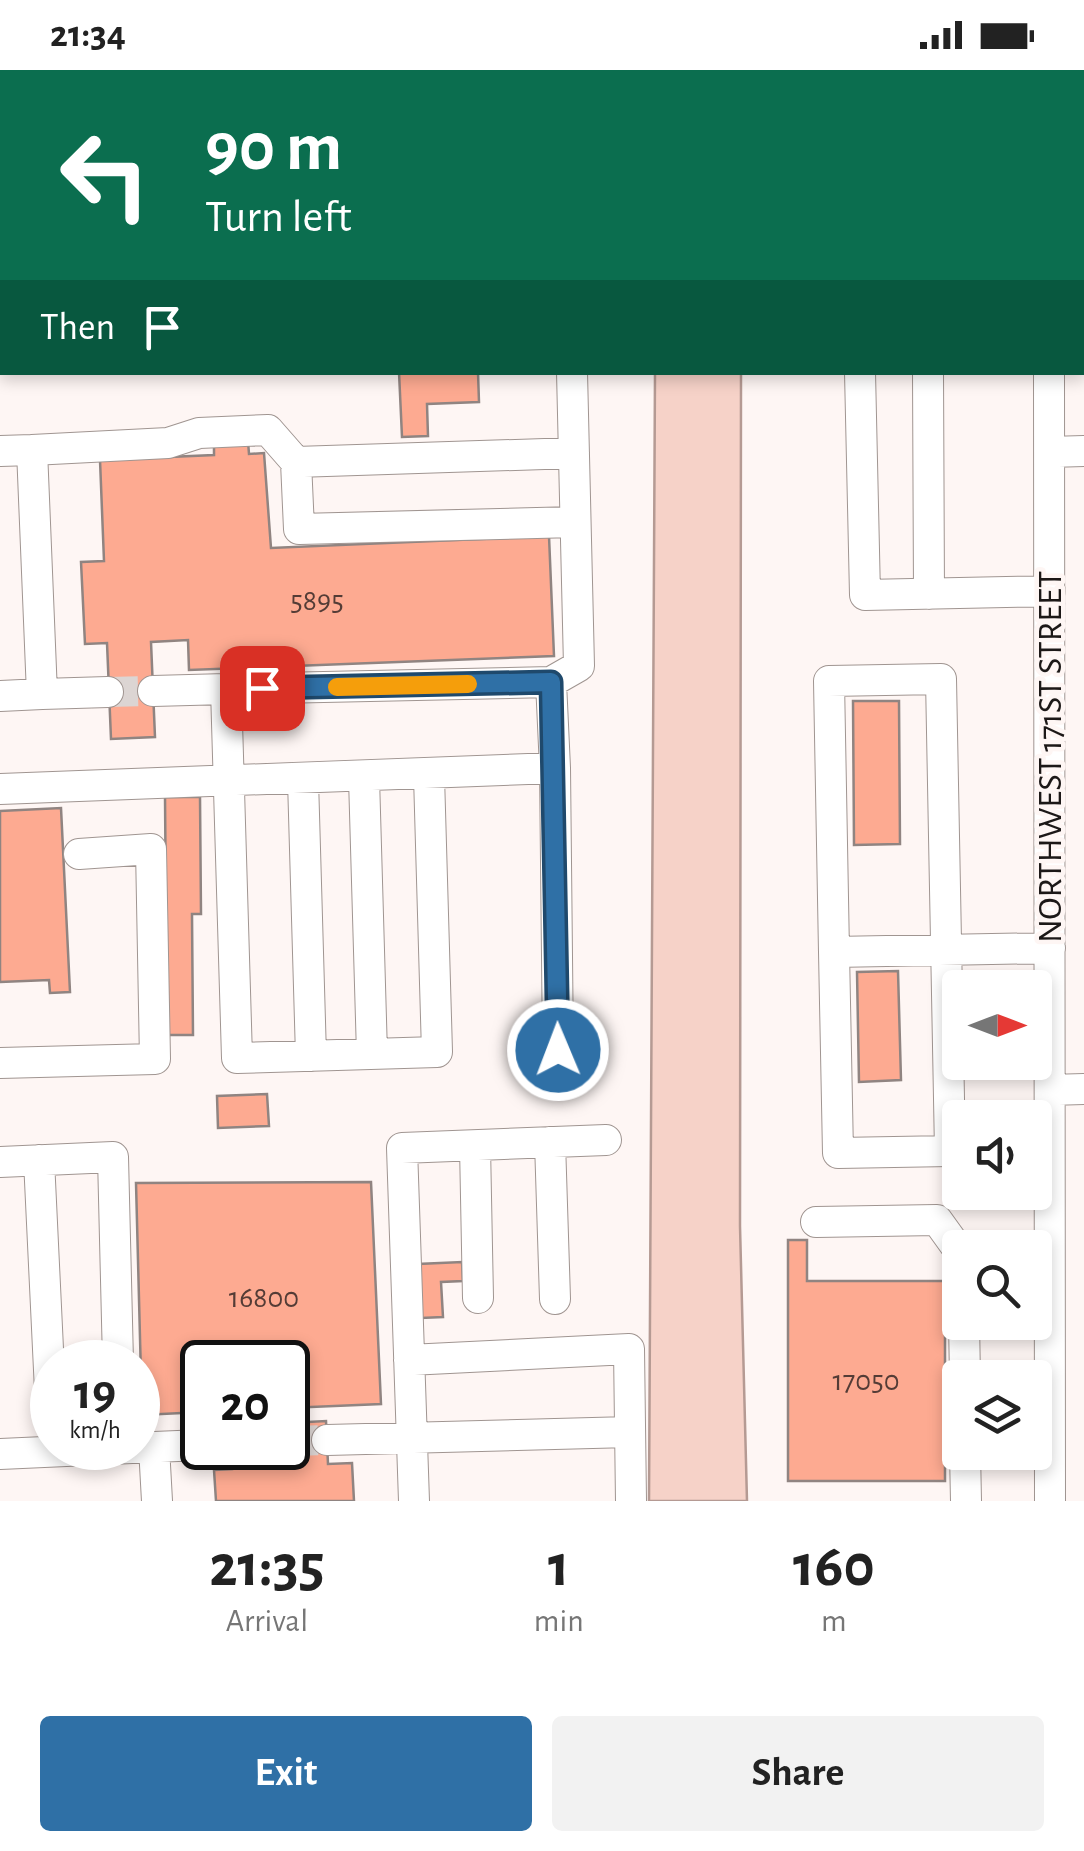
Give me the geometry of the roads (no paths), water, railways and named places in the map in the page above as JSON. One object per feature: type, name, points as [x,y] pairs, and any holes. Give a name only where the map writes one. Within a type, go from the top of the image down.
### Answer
[{"type":"street","points":[[153,691],[551,682],[579,666],[572,375]]},
{"type":"street","points":[[860,375],[865,595],[1050,591]]},
{"type":"street","points":[[928,375],[930,594]]},
{"type":"street","name":"NORTHWEST 171ST STREET","points":[[1043,1230],[1050,1090],[1050,375]]},
{"type":"street","points":[[0,451],[168,443],[199,433],[268,430],[296,462],[299,529],[576,522]]},
{"type":"street","points":[[32,450],[42,694]]},
{"type":"street","points":[[1050,452],[1084,451]]},
{"type":"street","points":[[296,462],[574,453]]},
{"type":"street","points":[[941,679],[946,950],[950,1151],[838,1152],[828,681],[941,679]]},
{"type":"street","points":[[551,682],[558,1050]]},
{"type":"street","points":[[226,689],[237,1058],[436,1052],[429,776]]},
{"type":"street","points":[[0,696],[108,692]]},
{"type":"street","points":[[0,789],[429,776],[555,768]]},
{"type":"street","points":[[364,778],[372,1054]]},
{"type":"street","points":[[303,780],[310,1056]]},
{"type":"street","points":[[0,1064],[155,1059],[151,849],[78,854]]},
{"type":"street","points":[[834,952],[1050,948]]},
{"type":"street","points":[[1050,1090],[1084,1089]]},
{"type":"street","points":[[414,1501],[402,1148],[606,1140]]},
{"type":"street","points":[[550,1142],[555,1299]]},
{"type":"street","points":[[475,1146],[478,1298]]},
{"type":"street","points":[[0,1162],[113,1157],[117,1340]]},
{"type":"street","points":[[39,1160],[48,1340]]},
{"type":"street","points":[[816,1222],[937,1220],[944,1230]]},
{"type":"street","name":"NORTHWEST 171ST STREET","points":[[1045,1340],[1050,1501]]},
{"type":"street","points":[[409,1360],[629,1349],[632,1501]]},
{"type":"street","points":[[326,1440],[630,1432]]},
{"type":"street","points":[[0,1454],[30,1452]]},
{"type":"street","points":[[155,1470],[157,1501]]},
{"type":"street","points":[[965,1470],[966,1501]]},
{"type":"tunnel","points":[[108,692],[153,691]]},
{"type":"tunnel","points":[[310,1440],[327,1440]]}]
